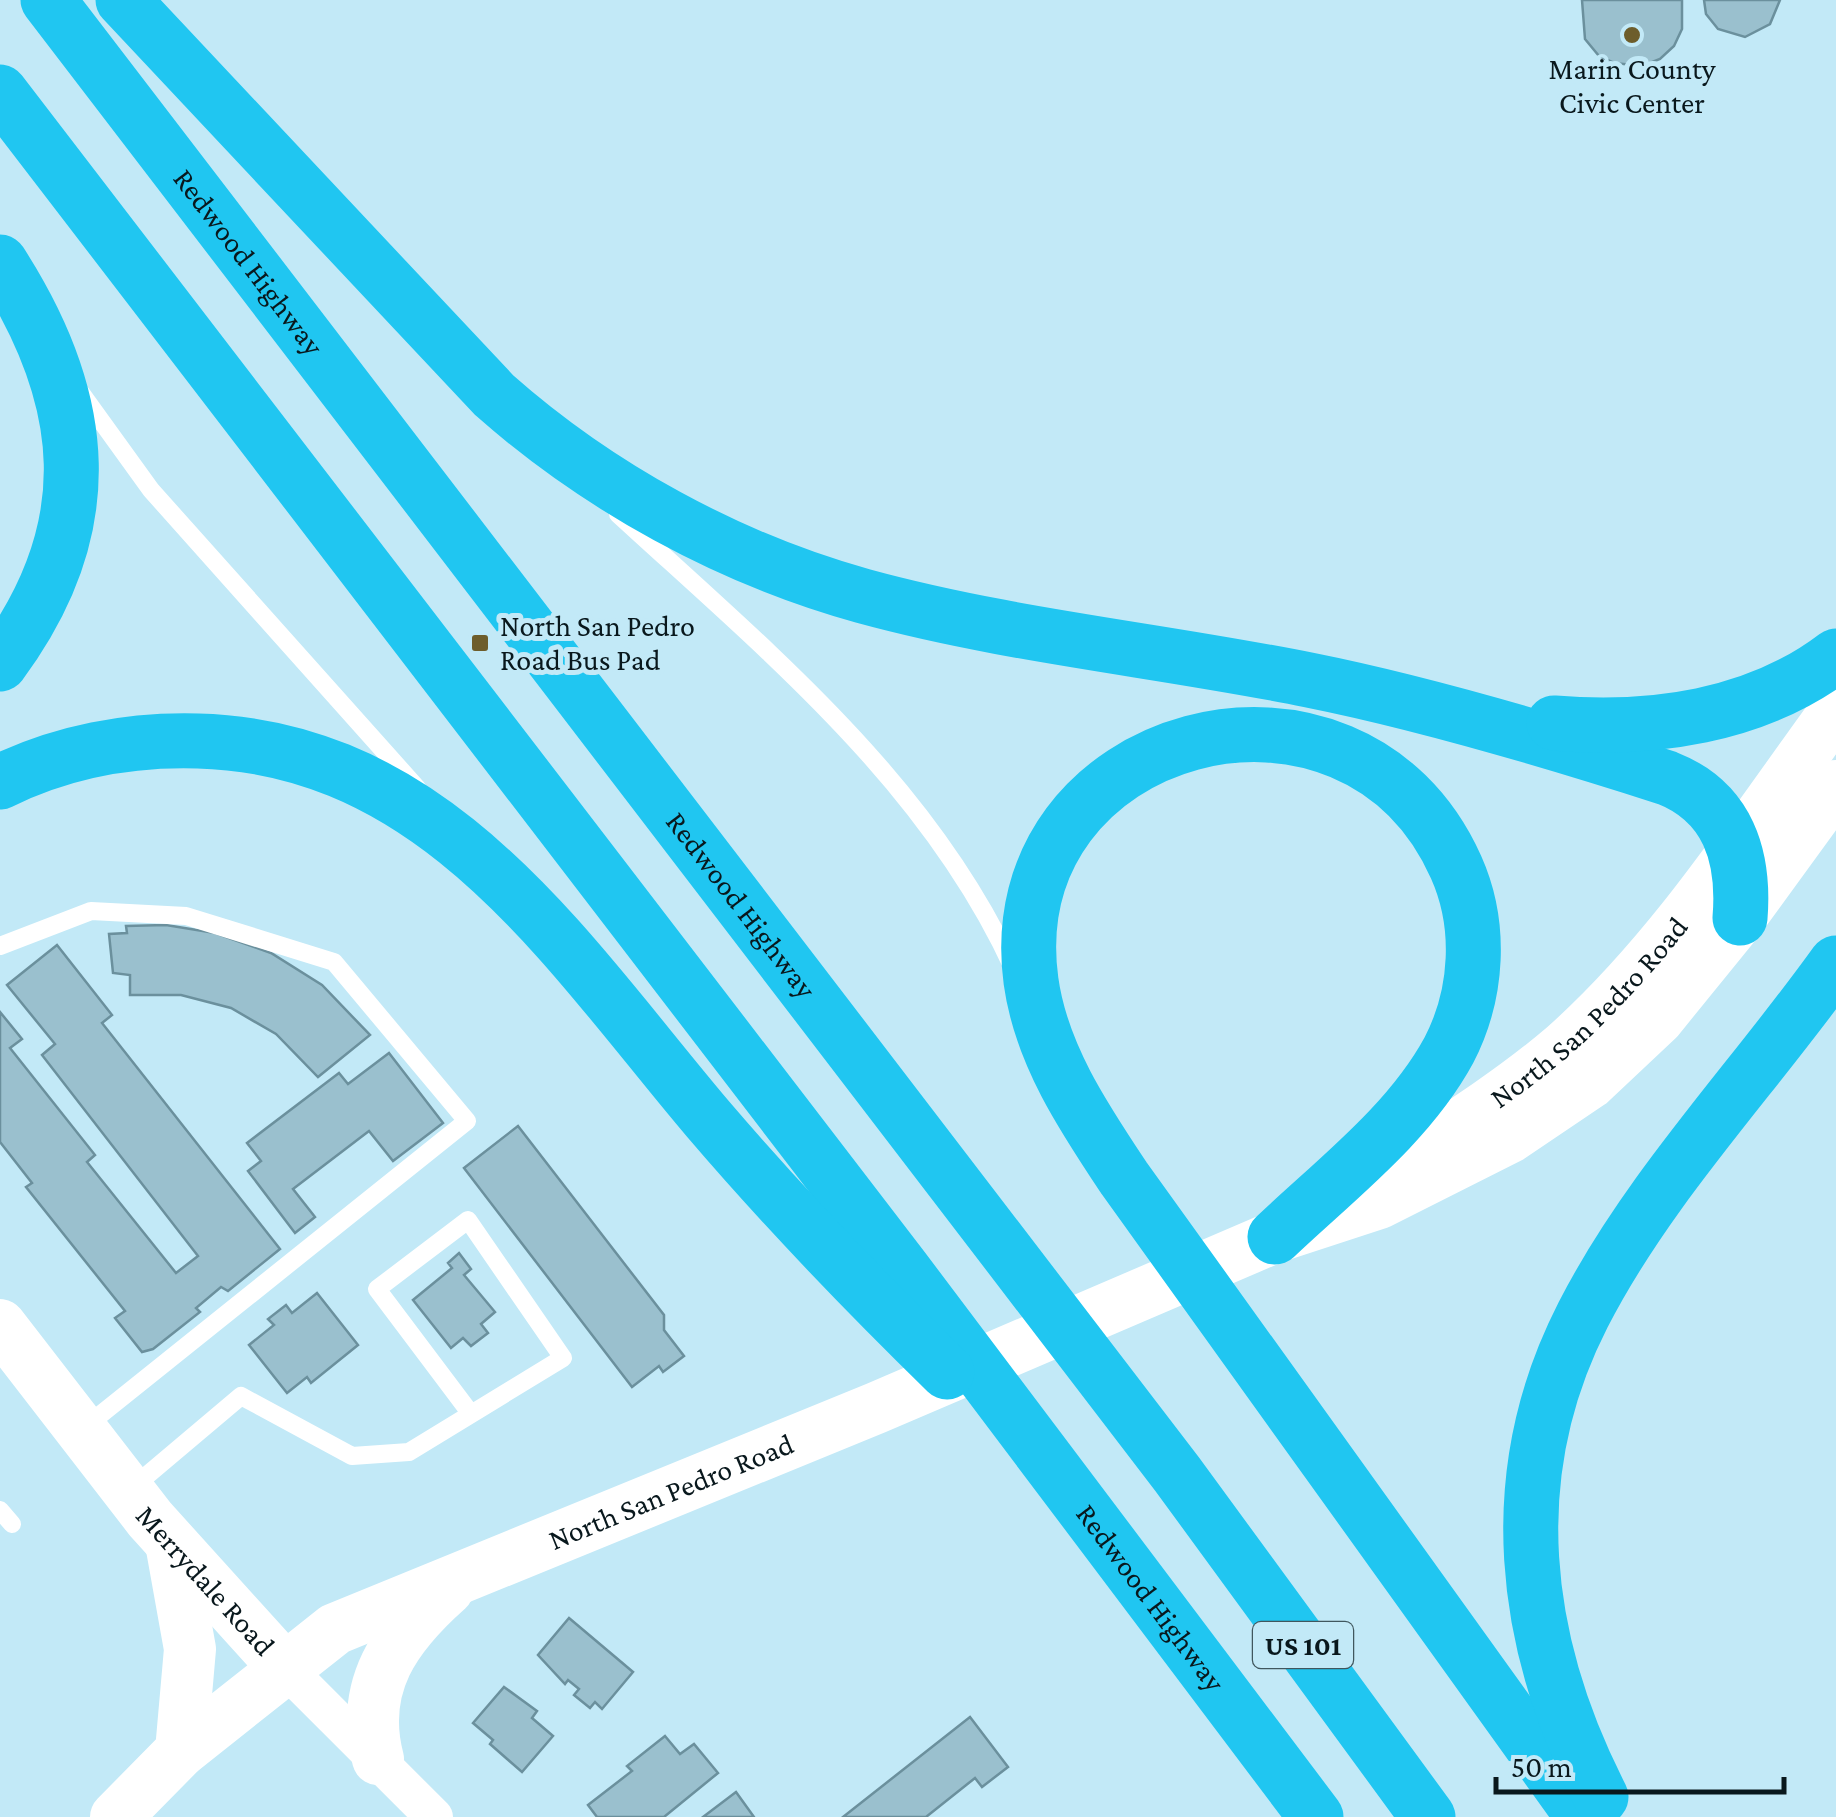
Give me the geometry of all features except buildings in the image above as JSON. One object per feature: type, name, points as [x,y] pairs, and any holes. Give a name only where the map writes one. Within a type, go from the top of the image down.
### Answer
[{"type":"highway","name":"Redwood Highway","points":[[48,0],[1176,1474],[1428,1817]]},
{"type":"highway","points":[[124,0],[494,395],[550,442],[660,510],[737,550],[818,581],[948,615],[1510,716],[1626,726],[1690,718],[1747,702],[1815,672],[1836,656]]},
{"type":"highway","points":[[0,92],[882,1278]]},
{"type":"highway","points":[[0,664],[46,587],[64,530],[71,484],[64,398],[52,356],[13,283]]},
{"type":"highway","points":[[1312,680],[1667,778],[1708,802],[1736,848],[1740,918]]},
{"type":"highway","points":[[1275,1238],[1422,1090],[1450,1046],[1470,990],[1473,932],[1459,873],[1430,822],[1386,778],[1330,746],[1290,735],[1250,732],[1176,746],[1109,784],[1082,812],[1050,860],[1032,918],[1032,988],[1043,1033],[1124,1178],[1583,1817]]},
{"type":"highway","points":[[0,782],[58,759],[132,744],[203,740],[262,746],[341,770],[418,809],[514,892],[760,1178],[882,1278]]},
{"type":"highway","points":[[1612,1817],[1565,1722],[1536,1619],[1532,1504],[1544,1425],[1566,1352],[1600,1284],[1644,1218],[1836,963]]},
{"type":"highway","name":"Redwood Highway","points":[[882,1278],[1089,1512],[1316,1817]]},
{"type":"main road","name":"North San Pedro Road","points":[[1275,1238],[1452,1129],[1562,1048],[1658,950],[1836,710]]},
{"type":"main road","name":"North San Pedro Road","points":[[116,1817],[181,1751],[334,1629],[876,1408],[1275,1238],[1343,1217],[1422,1184],[1550,1112],[1590,1082],[1658,1019],[1740,918],[1836,786]]},
{"type":"main road","name":"Merrydale Road","points":[[0,1325],[128,1491],[283,1666]]},
{"type":"main road","points":[[171,1542],[190,1650],[181,1751]]},
{"type":"main road","points":[[378,1758],[371,1707],[384,1669],[421,1616],[468,1572]]},
{"type":"street","name":"Merrydale Road","points":[[283,1666],[434,1817]]},
{"type":"lane","points":[[13,283],[99,420],[151,490],[322,686],[514,892]]},
{"type":"lane","points":[[494,395],[832,717],[908,796],[965,874],[987,912],[1058,1066]]},
{"type":"lane","points":[[0,946],[91,911],[186,916],[334,962],[467,1121],[80,1431]]},
{"type":"lane","points":[[128,1491],[242,1396],[352,1456],[409,1452],[563,1358],[468,1220],[377,1289],[471,1414]]},
{"type":"place","name":"Marin County Civic Center","points":[[1632,35]]},
{"type":"place","name":"North San Pedro Road Bus Pad","points":[[480,643]]}]
